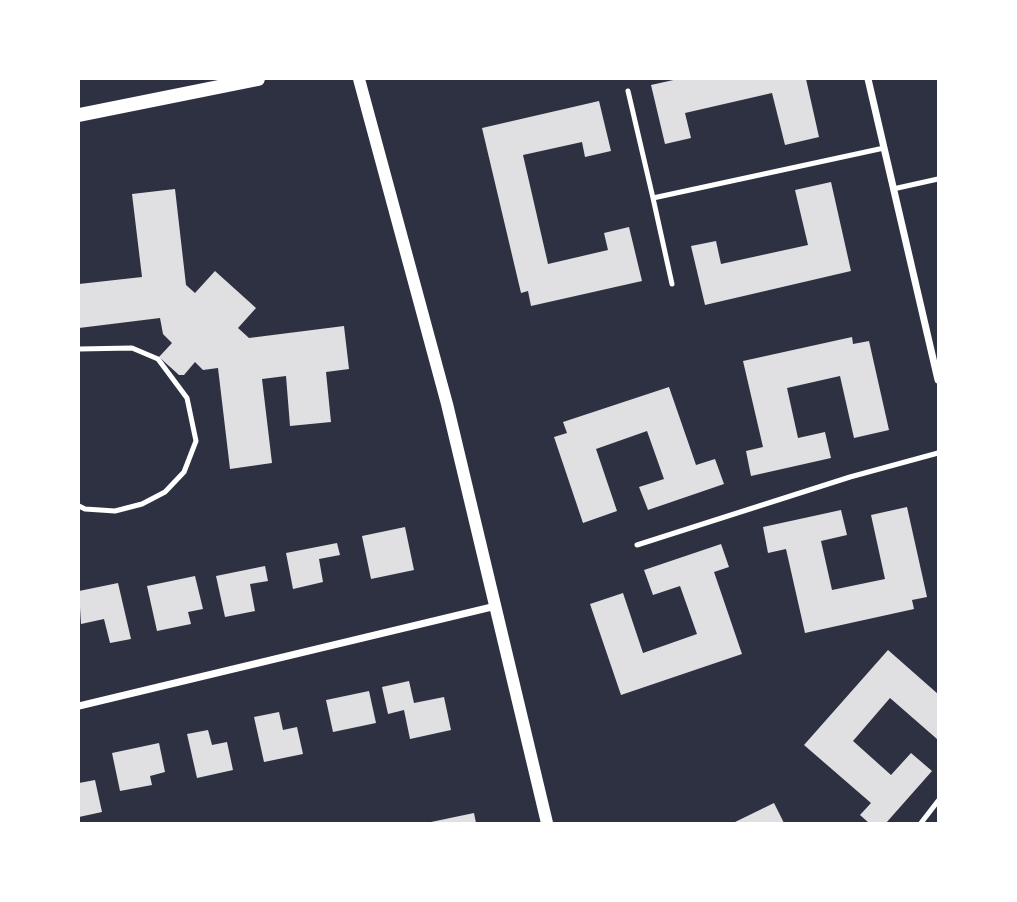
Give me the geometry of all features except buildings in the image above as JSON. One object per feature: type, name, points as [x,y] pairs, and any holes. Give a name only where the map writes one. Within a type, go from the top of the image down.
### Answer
[{"type":"main road","points":[[79,115],[258,79]]},
{"type":"street","points":[[359,79],[447,404],[547,823]]},
{"type":"street","points":[[867,79],[938,380]]},
{"type":"street","points":[[79,706],[496,606]]},
{"type":"lane","points":[[628,91],[672,284]]},
{"type":"lane","points":[[653,198],[884,148]]},
{"type":"lane","points":[[893,188],[938,179]]},
{"type":"lane","points":[[79,349],[132,348],[158,359],[187,398],[196,440],[184,472],[165,492],[142,503],[115,510],[85,509],[79,506]]},
{"type":"lane","points":[[637,545],[850,477],[938,453]]},
{"type":"lane","points":[[921,823],[938,801]]}]
